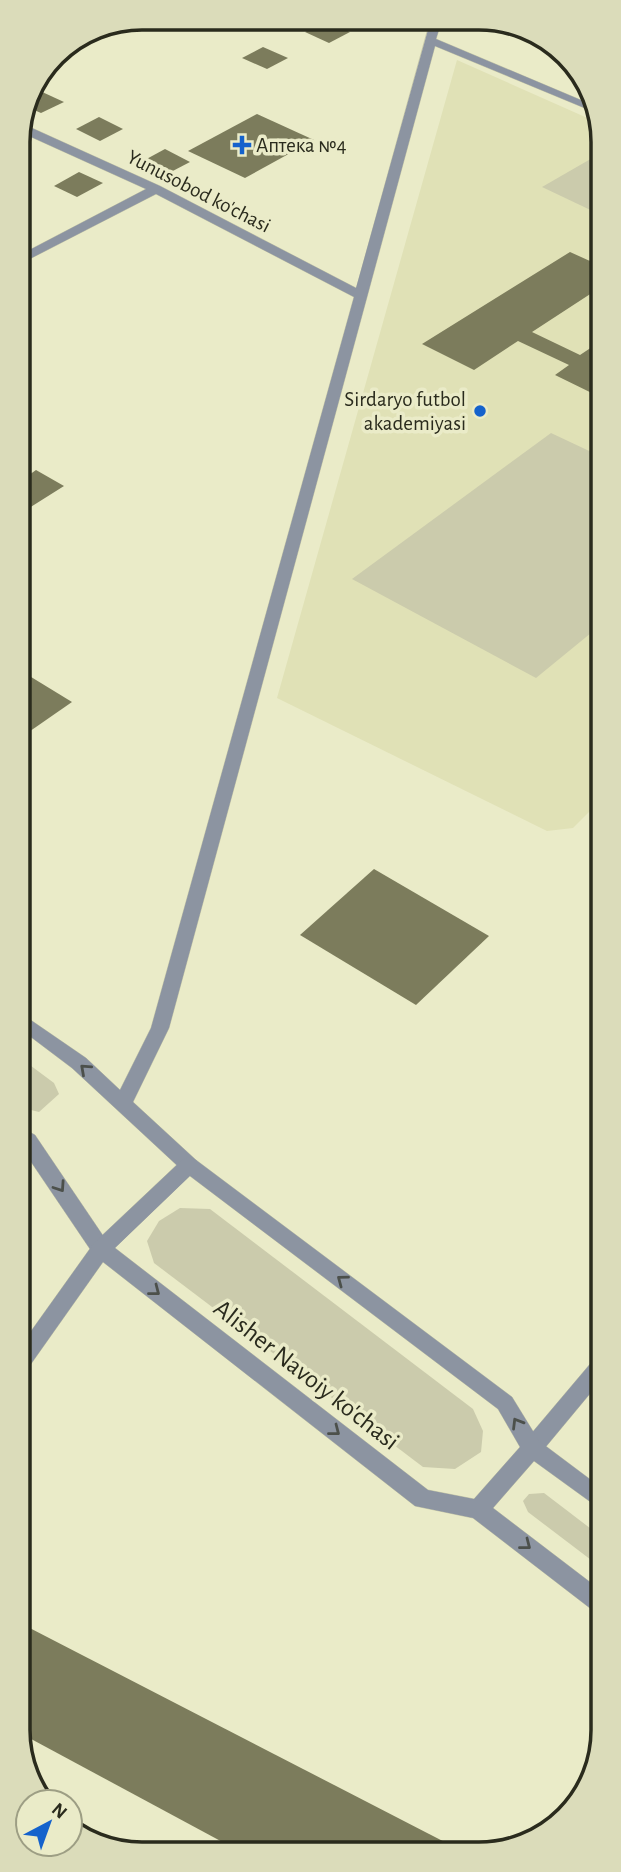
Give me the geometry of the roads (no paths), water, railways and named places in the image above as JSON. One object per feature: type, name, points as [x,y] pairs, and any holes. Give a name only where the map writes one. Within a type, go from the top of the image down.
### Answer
[{"type":"street","points":[[123,1104],[160,1028],[433,30]]},
{"type":"street","points":[[430,40],[585,106]]},
{"type":"street","name":"Yunusobod ko'chasi","points":[[31,132],[156,188],[359,295]]},
{"type":"street","points":[[30,255],[156,188]]},
{"type":"street","points":[[30,1027],[79,1063],[189,1165],[505,1403],[532,1448],[591,1492]]},
{"type":"street","name":"Alisher Navoiy ko'chasi","points":[[30,1143],[101,1249],[423,1499],[478,1508],[591,1596]]},
{"type":"street","points":[[30,1349],[101,1249],[189,1165]]},
{"type":"street","points":[[478,1508],[591,1377]]},
{"type":"place","name":"Аптека №4","points":[[242,145]]},
{"type":"place","name":"Sirdaryo futbol akademiyasi","points":[[480,411]]}]
